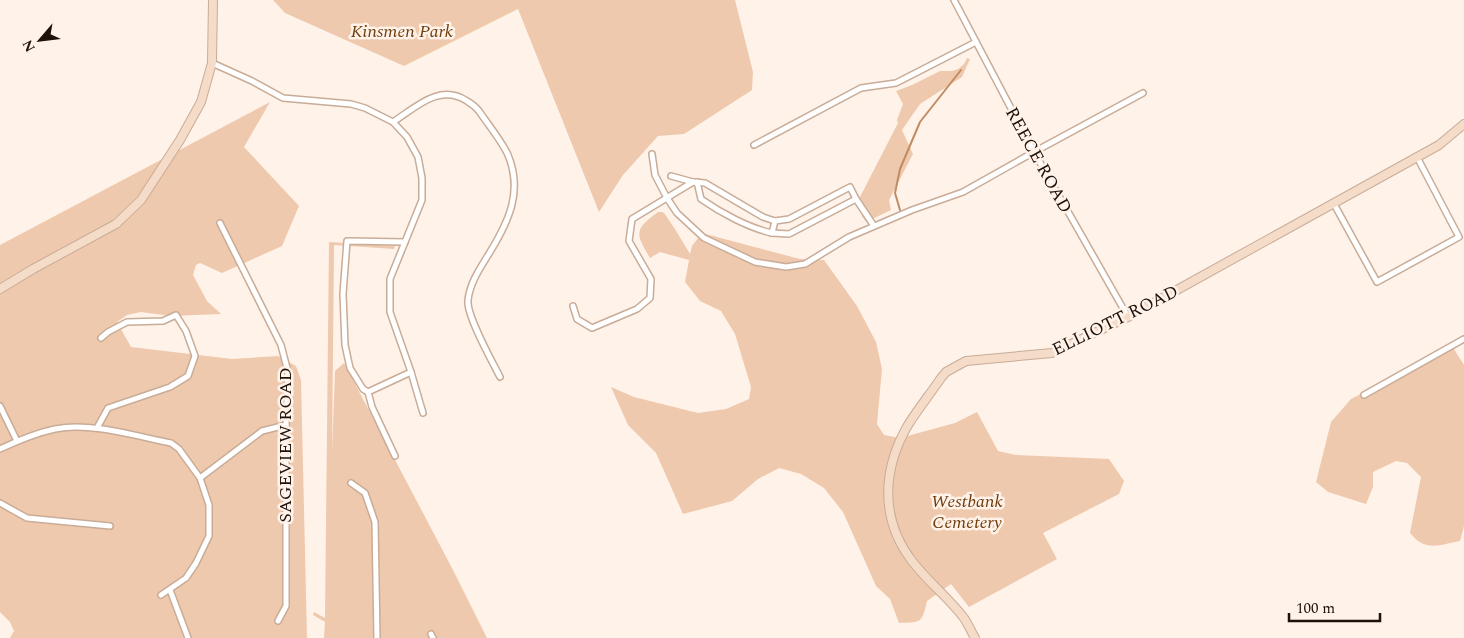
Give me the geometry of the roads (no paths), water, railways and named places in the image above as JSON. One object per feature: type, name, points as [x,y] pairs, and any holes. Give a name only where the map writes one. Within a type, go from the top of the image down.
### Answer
[{"type":"street","points":[[0,289],[33,268],[116,224],[141,200],[180,140],[201,102],[212,63],[213,0]]},
{"type":"street","name":"REECE ROAD","points":[[954,0],[1034,152],[1128,318]]},
{"type":"street","points":[[754,145],[861,88],[896,83],[976,42]]},
{"type":"street","points":[[212,63],[284,98],[351,104],[365,108],[393,122],[407,137],[418,157],[422,178],[422,200],[390,279],[390,312],[423,413]]},
{"type":"street","points":[[652,154],[656,175],[667,198],[677,213],[704,238],[755,262],[786,267],[805,264],[849,237],[912,210],[963,192],[1143,93]]},
{"type":"street","points":[[393,122],[427,100],[441,94],[459,95],[475,106],[508,154],[515,179],[513,204],[497,240],[474,279],[468,301],[470,314],[500,377]]},
{"type":"street","name":"ELLIOTT ROAD","points":[[975,638],[964,618],[911,560],[894,530],[888,502],[888,485],[896,451],[908,425],[946,372],[966,362],[976,360],[1052,353],[1128,318],[1439,145],[1464,124]]},
{"type":"street","points":[[1334,204],[1377,282],[1459,238],[1417,157]]},
{"type":"street","points":[[671,176],[705,183],[763,217],[775,220],[789,219],[850,187],[874,226]]},
{"type":"street","points":[[695,182],[701,199],[712,207],[760,230],[772,233],[789,234],[856,199]]},
{"type":"street","points":[[573,306],[576,319],[592,328],[637,309],[650,298],[651,279],[629,241],[632,218],[695,182]]},
{"type":"street","points":[[772,233],[775,220]]},
{"type":"street","name":"SAGEVIEW ROAD","points":[[220,223],[281,345],[288,372],[286,425],[286,606],[278,621]]},
{"type":"street","points":[[395,456],[372,407],[368,392],[363,389],[350,368],[345,345],[343,294],[345,247],[347,241],[405,242]]},
{"type":"street","points":[[97,428],[108,408],[170,387],[188,376],[195,356],[186,331],[176,315],[163,320],[127,322],[101,338]]},
{"type":"street","points":[[1364,395],[1464,339]]},
{"type":"street","points":[[368,392],[411,372]]},
{"type":"street","points":[[0,406],[17,441]]},
{"type":"street","points":[[200,478],[262,431],[286,425]]},
{"type":"street","points":[[0,449],[17,441],[55,429],[78,427],[97,428],[171,443],[179,449],[200,478],[209,505],[208,536],[196,563],[186,578],[161,595]]},
{"type":"street","points":[[351,483],[365,492],[375,522],[377,638]]},
{"type":"street","points":[[0,503],[27,518],[110,526]]},
{"type":"street","points":[[170,590],[188,638]]},
{"type":"waterway","points":[[900,210],[895,193],[900,169],[920,122],[961,70]]},
{"type":"park label","name":"Kinsmen Park","points":[[402,31]]},
{"type":"park label","name":"Westbank Cemetery","points":[[967,511]]}]
